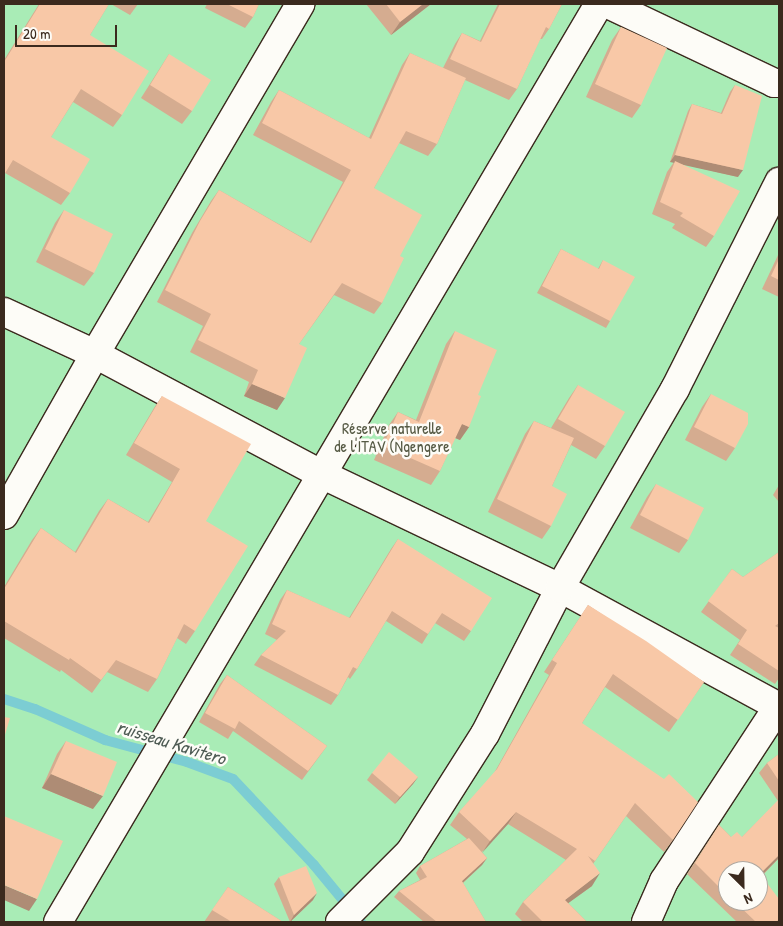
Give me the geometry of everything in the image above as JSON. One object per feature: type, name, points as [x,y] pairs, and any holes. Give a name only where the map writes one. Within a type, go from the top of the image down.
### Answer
[{"type":"street","points":[[4,515],[95,354],[300,4]]},
{"type":"street","points":[[58,922],[599,4]]},
{"type":"street","points":[[608,4],[774,83],[779,83]]},
{"type":"street","points":[[340,922],[410,852],[485,734],[560,588],[675,389],[779,182]]},
{"type":"street","points":[[4,312],[95,354],[321,474],[560,588],[779,706],[664,882],[646,922]]},
{"type":"green space","name":"Réserve naturelle de l'ITAV (Ngengere","points":[[4,4],[779,4],[779,922],[4,922]]},
{"type":"building","points":[[40,4],[109,4],[90,35],[149,71],[122,115],[81,89],[51,137],[90,159],[70,193],[13,160],[4,175],[4,62]]},
{"type":"building","points":[[227,4],[259,4],[253,17]]},
{"type":"building","points":[[386,4],[423,4],[400,22]]},
{"type":"building","points":[[500,4],[562,4],[549,29],[546,27],[517,89],[450,59],[462,33],[481,42]]},
{"type":"building","points":[[621,27],[667,48],[641,105],[595,84]]},
{"type":"building","points":[[410,53],[466,78],[437,144],[406,131],[374,188],[422,215],[400,256],[404,258],[382,303],[342,283],[299,344],[307,348],[285,398],[252,384],[258,370],[198,340],[211,314],[165,290],[200,221],[219,190],[311,243],[351,170],[262,123],[279,90],[371,139]]},
{"type":"building","points":[[169,54],[211,80],[192,111],[150,85]]},
{"type":"building","points":[[735,85],[762,96],[743,170],[675,155],[692,104],[722,114]]},
{"type":"building","points":[[675,161],[740,191],[714,236],[680,216],[683,213],[660,202]]},
{"type":"building","points":[[64,210],[113,234],[94,273],[45,249]]},
{"type":"building","points":[[561,249],[599,269],[603,260],[635,277],[610,321],[542,286]]},
{"type":"building","points":[[779,259],[779,280],[771,276]]},
{"type":"building","points":[[455,331],[497,350],[478,395],[481,396],[469,427],[462,424],[440,471],[383,446],[398,412],[419,422]]},
{"type":"building","points":[[578,385],[625,412],[605,446],[558,419]]},
{"type":"building","points":[[711,394],[748,413],[748,424],[735,448],[694,427]]},
{"type":"building","points":[[162,396],[251,444],[206,521],[248,546],[195,631],[184,624],[157,679],[116,660],[101,680],[70,658],[69,660],[4,621],[4,589],[41,528],[76,553],[108,499],[149,523],[180,469],[134,443]]},
{"type":"building","points":[[534,421],[574,438],[552,486],[567,494],[551,526],[497,499]]},
{"type":"building","points":[[656,484],[704,508],[688,540],[640,515]]},
{"type":"building","points":[[398,539],[492,598],[471,631],[442,613],[428,634],[392,611],[357,669],[353,667],[338,695],[261,655],[286,631],[272,624],[287,590],[350,618]]},
{"type":"building","points":[[779,552],[779,623],[775,626],[779,628],[779,671],[738,644],[747,630],[708,601],[732,569],[743,577]]},
{"type":"building","points":[[588,605],[646,641],[704,682],[678,720],[613,674],[582,723],[664,779],[669,774],[698,802],[673,840],[635,803],[595,861],[588,856],[600,873],[565,900],[587,922],[543,922],[523,902],[577,849],[516,812],[490,841],[459,812],[497,769],[557,663],[552,660]]},
{"type":"building","points":[[227,675],[327,746],[308,771],[239,721],[235,729],[205,713]]},
{"type":"building","points":[[4,717],[10,718],[4,738]]},
{"type":"building","points":[[66,741],[117,762],[103,796],[51,774]]},
{"type":"building","points":[[389,752],[418,777],[400,797],[372,773]]},
{"type":"building","points":[[779,754],[779,781],[767,763]]},
{"type":"building","points":[[779,799],[779,855],[768,866],[768,861],[718,861],[718,886],[695,863],[719,825],[731,837],[737,832],[742,837]]},
{"type":"building","points":[[4,816],[63,841],[37,899],[4,885]]},
{"type":"building","points":[[469,838],[487,858],[462,881],[486,922],[437,922],[399,891],[427,877],[420,866]]},
{"type":"building","points":[[306,866],[317,893],[294,915],[279,877]]},
{"type":"building","points":[[768,885],[779,899],[779,919],[776,922],[756,922],[744,911],[768,911]]},
{"type":"building","points":[[228,887],[283,922],[232,922],[212,910]]},
{"type":"waterway","name":"ruisseau Kavitero","points":[[4,699],[35,709],[105,740],[187,762],[233,779],[314,865],[361,922]]}]
